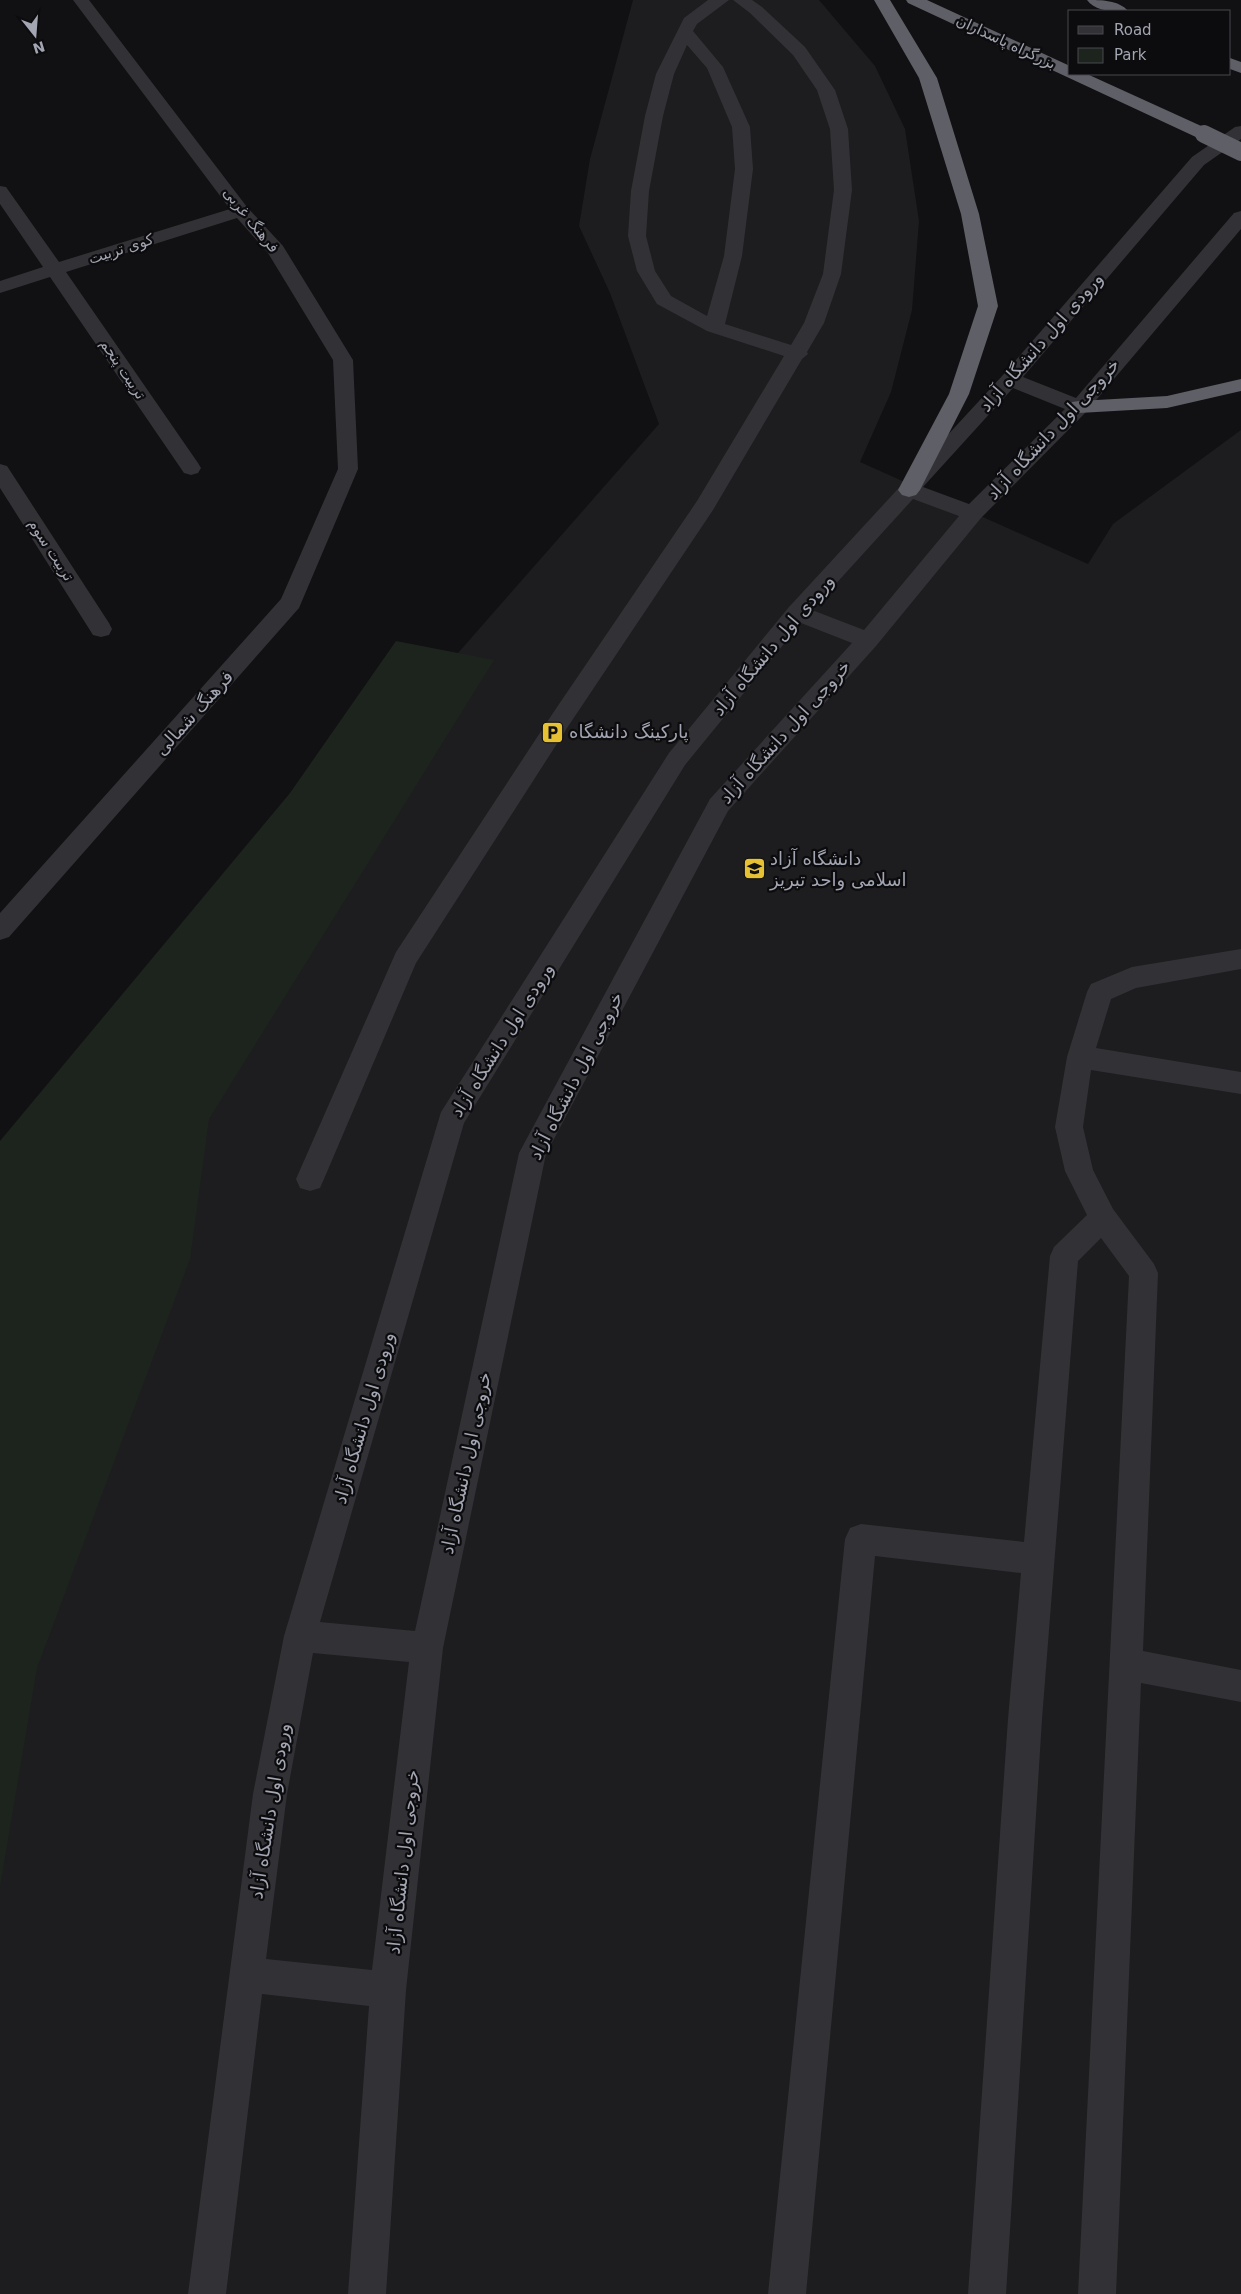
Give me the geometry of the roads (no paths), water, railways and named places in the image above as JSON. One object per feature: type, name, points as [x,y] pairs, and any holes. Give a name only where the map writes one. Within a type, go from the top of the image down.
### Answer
[{"type":"highway","points":[[882,0],[928,78],[970,214],[988,306],[958,394],[909,490]]},
{"type":"highway","name":"بزرگراه پاسداران","points":[[914,0],[1068,71]]},
{"type":"highway","points":[[1095,0],[1118,10]]},
{"type":"highway","name":"بزرگراه پاسداران","points":[[1076,75],[1241,152]]},
{"type":"highway","points":[[1079,407],[1168,402],[1241,385]]},
{"type":"street","name":"فرهنگ غربی","points":[[81,0],[241,210],[276,250],[343,360],[348,470]]},
{"type":"street","points":[[721,0],[709,6],[690,21],[665,74],[654,116],[640,191],[637,236],[646,272],[664,300],[714,327],[798,354]]},
{"type":"street","points":[[310,1179],[406,959],[561,719],[705,505],[798,354],[814,323],[832,274],[844,190],[839,129],[826,90],[799,51],[756,10],[740,0]]},
{"type":"street","points":[[685,32],[715,67],[742,127],[744,169],[733,256],[714,327]]},
{"type":"street","name":"ورودی اول دانشگاه آزاد","points":[[208,2294],[246,1975],[270,1794],[300,1636],[451,1120],[676,759],[797,613],[1010,379],[1198,161],[1241,131]]},
{"type":"street","name":"تربیت پنجم","points":[[0,191],[191,468]]},
{"type":"street","name":"کوی تربیت","points":[[0,287],[241,210]]},
{"type":"street","name":"خروجی اول دانشگاه آزاد","points":[[367,2294],[388,1990],[427,1648],[533,1153],[719,805],[868,640],[973,513],[1079,407],[1241,217]]},
{"type":"street","points":[[1010,379],[1079,407]]},
{"type":"street","name":"تربیت سوم","points":[[0,470],[101,629]]},
{"type":"street","name":"فرهنگ شمالی","points":[[0,930],[291,604],[348,470]]},
{"type":"street","points":[[909,490],[973,513]]},
{"type":"street","points":[[797,613],[868,640]]},
{"type":"street","points":[[1097,2294],[1144,1273],[1103,1218],[1079,1171],[1069,1127],[1080,1057],[1100,992],[1132,978],[1241,959]]},
{"type":"street","points":[[1080,1057],[1241,1083]]},
{"type":"street","points":[[987,2294],[1024,1719],[1064,1256],[1103,1218]]},
{"type":"street","points":[[787,2294],[861,1539],[1038,1559]]},
{"type":"street","points":[[300,1636],[427,1648]]},
{"type":"street","points":[[1127,1664],[1241,1686]]},
{"type":"street","points":[[246,1975],[388,1990]]},
{"type":"place","name":"پارکینگ دانشگاه","points":[[553,732]]},
{"type":"place","name":"دانشگاه آزاد اسلامی واحد تبریز","points":[[754,869]]}]
